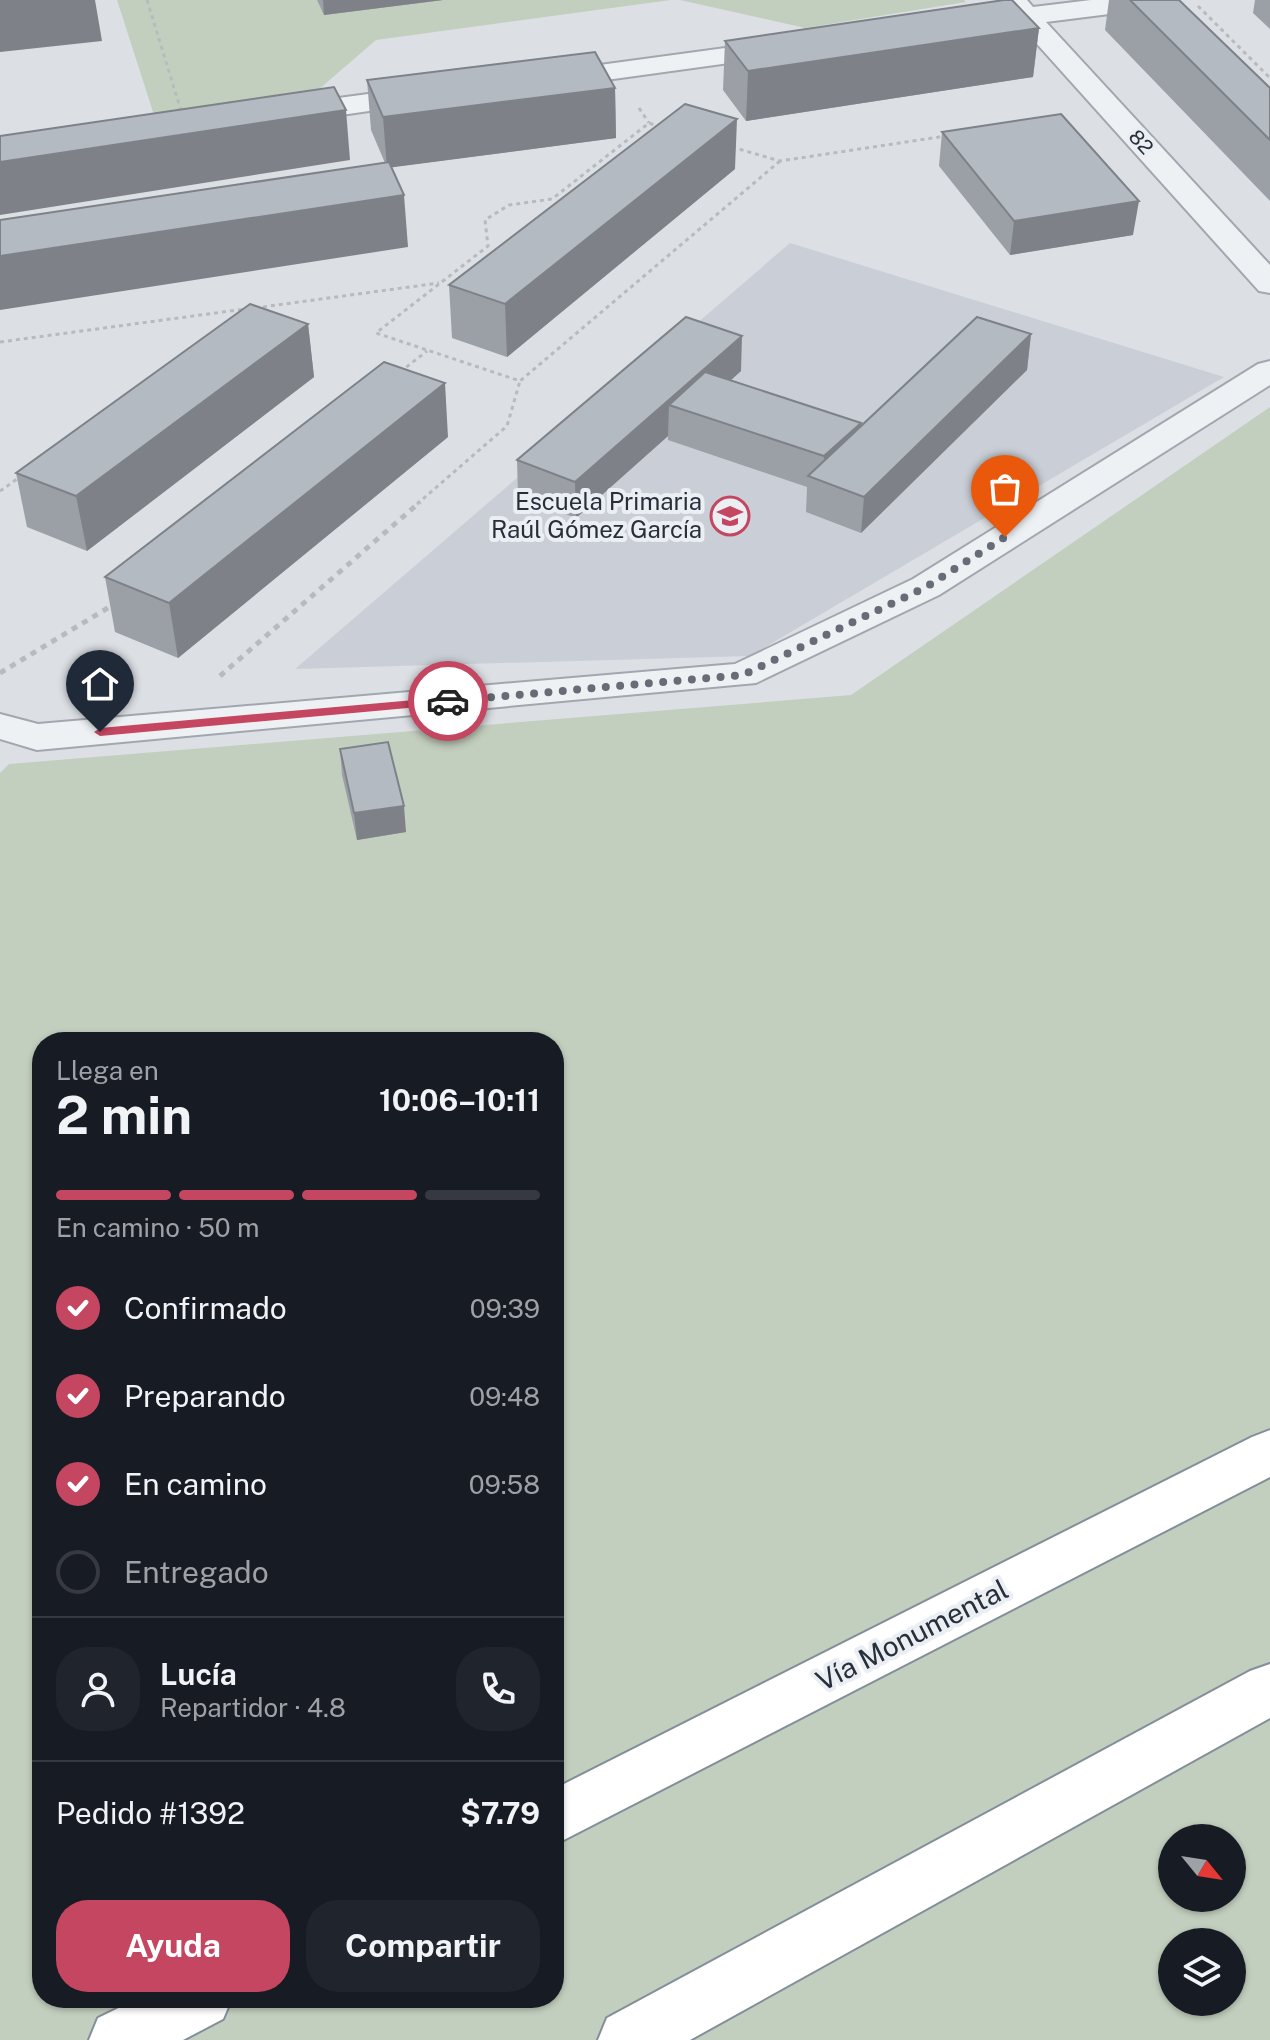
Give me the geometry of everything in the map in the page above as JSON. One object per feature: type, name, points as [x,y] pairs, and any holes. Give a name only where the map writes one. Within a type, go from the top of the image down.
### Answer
[{"type":"highway","name":"Vía Monumental","points":[[564,1813],[1270,1452]]},
{"type":"highway","points":[[629,2040],[1270,1689]]},
{"type":"highway","points":[[120,2040],[182,2008]]},
{"type":"street","points":[[937,28],[1019,8],[1157,0]]},
{"type":"street","name":"82","points":[[1019,8],[1270,284]]},
{"type":"street","points":[[521,83],[819,44]]},
{"type":"street","points":[[186,127],[459,91]]},
{"type":"street","points":[[0,726],[37,737],[743,675],[926,587],[1270,371]]},
{"type":"path","points":[[147,0],[186,127]]},
{"type":"path","points":[[1192,0],[1270,78]]},
{"type":"path","points":[[520,381],[376,333],[488,246],[485,220],[509,205],[552,199],[649,123],[664,128]]},
{"type":"path","points":[[722,144],[780,161],[946,136]]},
{"type":"path","points":[[162,727],[507,426],[520,381],[780,161]]},
{"type":"path","points":[[0,342],[441,283]]},
{"type":"path","points":[[242,317],[255,308]]},
{"type":"path","points":[[391,379],[427,350]]},
{"type":"path","points":[[0,491],[25,473]]},
{"type":"path","points":[[0,673],[116,603]]},
{"type":"shaded area","name":"Escuela Primaria Raúl Gómez García","points":[[790,243],[1224,377],[750,656],[295,669]]},
{"type":"green space","points":[[117,0],[671,0],[376,40],[310,97],[154,115]]},
{"type":"green space","points":[[680,0],[964,0],[966,2],[805,28]]},
{"type":"green space","points":[[1270,407],[1270,2040],[0,2040],[0,773],[9,764],[851,695]]},
{"type":"building","points":[[1012,0],[1039,28],[748,71],[725,41]]},
{"type":"building","points":[[1130,0],[1179,0],[1270,88],[1270,140]]},
{"type":"building","points":[[595,52],[615,88],[383,117],[367,80]]},
{"type":"building","points":[[334,87],[346,110],[0,162],[0,136]]},
{"type":"building","points":[[685,104],[737,119],[505,304],[449,285]]},
{"type":"building","points":[[1061,114],[1139,201],[1014,221],[942,132]]},
{"type":"building","points":[[389,162],[404,195],[0,256],[0,220]]},
{"type":"building","points":[[250,304],[308,324],[76,496],[16,473]]},
{"type":"building","points":[[686,317],[742,336],[575,482],[517,460]]},
{"type":"building","points":[[977,317],[1031,334],[864,497],[808,476]]},
{"type":"building","points":[[384,362],[445,383],[169,603],[105,577]]},
{"type":"building","points":[[705,372],[861,423],[824,456],[669,405]]},
{"type":"building","points":[[388,742],[404,806],[354,813],[340,749]]},
{"type":"way so far","points":[[448,701],[743,675],[926,587],[1005,537]]},
{"type":"place","name":"Escuela Primaria Raúl Gómez García","points":[[730,516]]},
{"type":"route","points":[[100,732],[448,701]]}]
